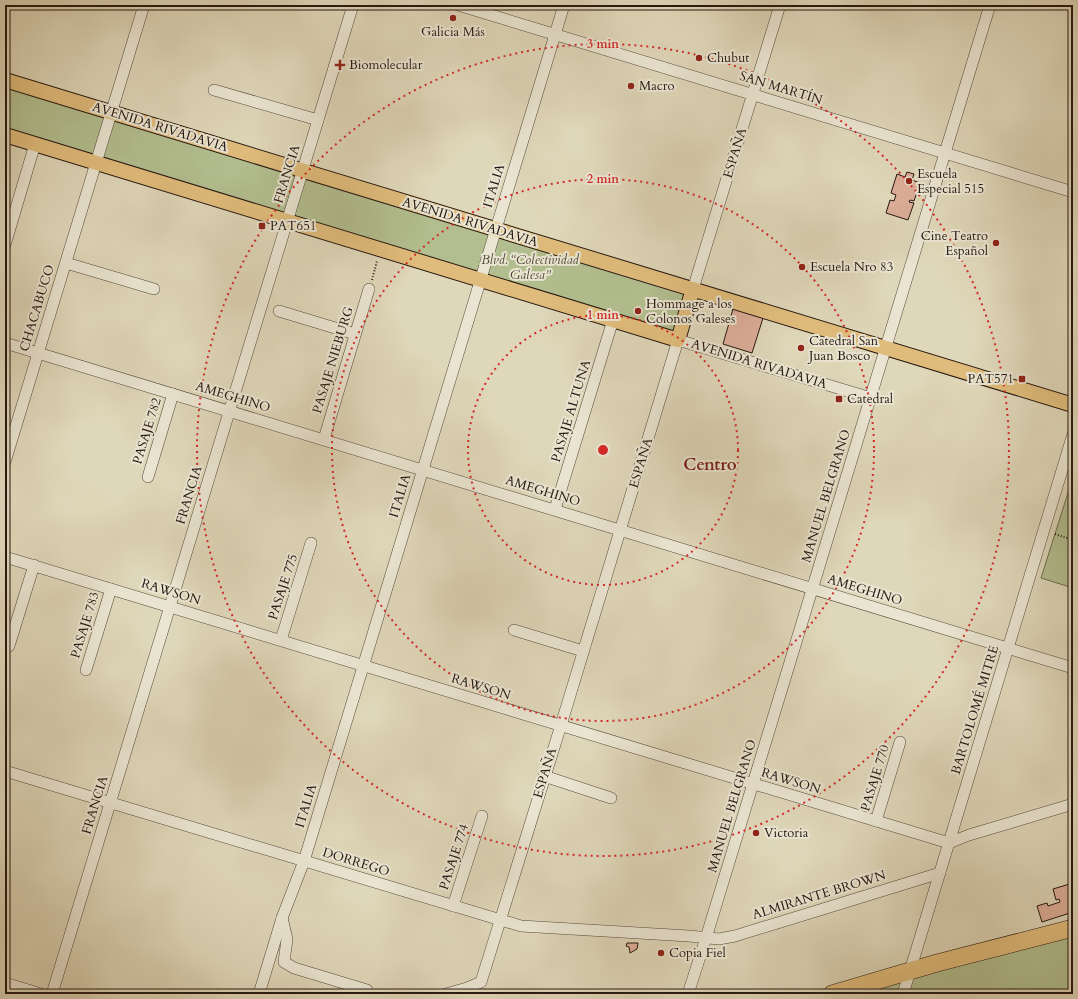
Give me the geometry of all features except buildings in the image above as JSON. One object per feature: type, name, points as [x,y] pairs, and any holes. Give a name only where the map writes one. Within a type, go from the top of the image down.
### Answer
[{"type":"highway","points":[[832,994],[937,963],[1072,928]]},
{"type":"main road","name":"AVENIDA RIVADAVIA","points":[[5,80],[1073,405]]},
{"type":"main road","name":"AVENIDA RIVADAVIA","points":[[5,135],[678,340]]},
{"type":"main road","name":"ESPAÑA","points":[[678,340],[693,290]]},
{"type":"street","name":"CHACABUCO","points":[[5,462],[144,5]]},
{"type":"street","name":"FRANCIA","points":[[52,994],[353,5]]},
{"type":"street","name":"SAN MARTÍN","points":[[458,5],[1073,192]]},
{"type":"street","name":"ITALIA","points":[[258,994],[282,918],[304,860],[564,5]]},
{"type":"street","name":"ESPAÑA","points":[[693,290],[780,5]]},
{"type":"street","name":"MANUEL BELGRANO","points":[[688,994],[990,5]]},
{"type":"street","points":[[214,90],[318,120]]},
{"type":"street","points":[[5,245],[35,144]]},
{"type":"street","points":[[66,263],[154,289]]},
{"type":"street","name":"PASAJE NIEBURG","points":[[324,440],[369,289]]},
{"type":"street","points":[[279,311],[355,334]]},
{"type":"street","name":"PASAJE ALTUNA","points":[[555,510],[613,320]]},
{"type":"street","name":"ESPAÑA","points":[[446,994],[481,982],[678,340]]},
{"type":"street","name":"AVENIDA RIVADAVIA","points":[[678,340],[870,398]]},
{"type":"street","name":"AMEGHINO","points":[[5,343],[1073,668]]},
{"type":"street","name":"PASAJE 782","points":[[148,477],[173,394]]},
{"type":"street","name":"BARTOLOMÉ MITRE","points":[[903,994],[1073,434]]},
{"type":"street","name":"PASAJE 775","points":[[280,640],[311,543]]},
{"type":"street","name":"RAWSON","points":[[5,556],[949,843]]},
{"type":"street","points":[[9,646],[34,565]]},
{"type":"street","name":"PASAJE 783","points":[[86,670],[111,589]]},
{"type":"street","points":[[514,630],[583,651]]},
{"type":"street","name":"PASAJE 770","points":[[876,821],[900,742]]},
{"type":"street","name":"DORREGO","points":[[5,771],[521,926],[706,938]]},
{"type":"street","points":[[544,776],[611,798]]},
{"type":"street","points":[[949,843],[969,835],[1073,804]]},
{"type":"street","name":"PASAJE 774","points":[[452,906],[482,816]]},
{"type":"street","name":"ALMIRANTE BROWN","points":[[706,938],[719,939],[735,936],[940,873]]},
{"type":"street","points":[[282,918],[287,939],[284,962],[294,968],[367,990]]},
{"type":"street","points":[[5,983],[41,994]]},
{"type":"path","points":[[369,289],[377,261]]},
{"type":"path","points":[[1054,534],[1073,540]]},
{"type":"green space","name":"Blvd. “Colectividad Galesa”","points":[[5,80],[693,289],[678,340],[5,135]]},
{"type":"green space","points":[[1073,477],[1073,588],[1041,578]]},
{"type":"green space","points":[[1073,927],[1073,994],[832,994]]},
{"type":"place","name":"Galicia Más","points":[[453,18]]},
{"type":"place","name":"Chubut","points":[[699,58]]},
{"type":"place","name":"Biomolecular","points":[[340,65]]},
{"type":"place","name":"Macro","points":[[631,86]]},
{"type":"place","name":"Escuela Especial 515","points":[[909,181]]},
{"type":"place","name":"PAT651","points":[[262,226]]},
{"type":"place","name":"Cine Teatro Español","points":[[996,243]]},
{"type":"place","name":"Escuela Nro 83","points":[[802,267]]},
{"type":"place","name":"Hommage a los Colonos Galeses","points":[[638,311]]},
{"type":"place","name":"Catedral San Juan Bosco","points":[[801,348]]},
{"type":"place","name":"PAT571","points":[[1022,379]]},
{"type":"place","name":"Catedral","points":[[839,399]]},
{"type":"place","name":"Victoria","points":[[756,833]]},
{"type":"place","name":"Copia Fiel","points":[[661,953]]},
{"type":"district","name":"Centro","points":[[710,464]]}]
